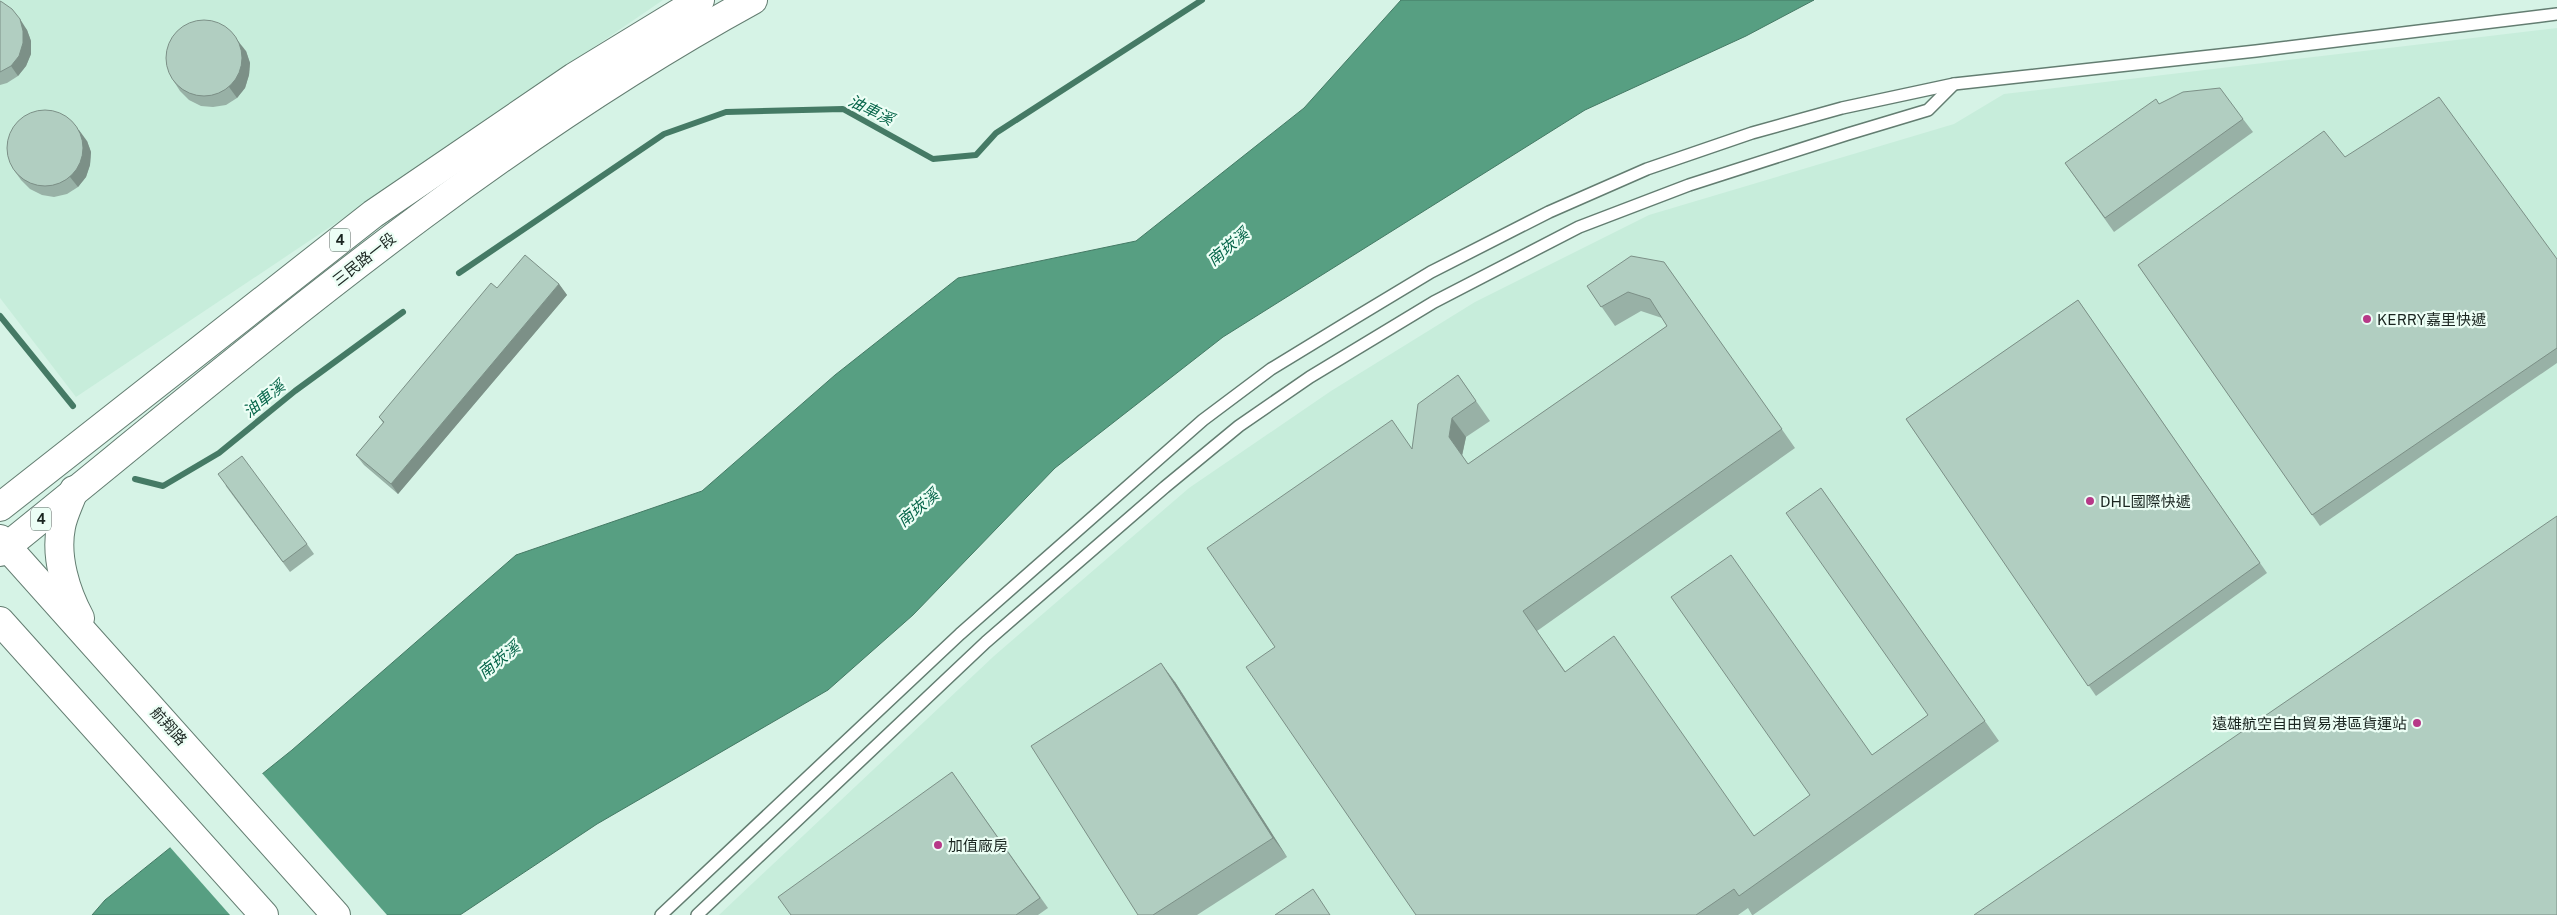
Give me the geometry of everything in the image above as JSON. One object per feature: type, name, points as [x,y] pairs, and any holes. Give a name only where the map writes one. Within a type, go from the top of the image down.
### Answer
[{"type":"main road","name":"三民路一段","points":[[0,507],[373,214],[574,77],[700,0]]},
{"type":"main road","name":"三民路一段","points":[[2,546],[409,224],[535,134],[688,36],[754,0]]},
{"type":"main road","points":[[74,490],[61,528],[61,566],[72,603],[92,641]]},
{"type":"main road","name":"航翔路","points":[[2,546],[92,641],[336,915]]},
{"type":"main road","points":[[0,621],[264,915]]},
{"type":"lane","points":[[661,915],[960,634],[1203,420],[1272,369],[1431,272],[1549,212],[1647,169],[1752,133],[1842,108],[1954,84],[2256,51],[2557,14]]},
{"type":"lane","points":[[697,915],[993,636],[1180,474],[1239,426],[1310,378],[1434,302],[1579,227],[1689,185],[1928,110],[1954,84]]},
{"type":"shaded area","points":[[0,0],[663,0],[345,217],[76,397],[0,298]]},
{"type":"shaded area","points":[[2557,28],[2557,915],[719,915],[994,656],[1189,488],[1331,391],[1475,302],[1649,215],[1954,124],[2004,94]]},
{"type":"water","name":"南崁溪","points":[[1401,0],[1814,0],[1746,36],[1585,110],[1223,337],[1055,468],[913,615],[828,690],[597,824],[460,915],[92,915],[105,900],[292,750],[516,555],[702,491],[835,375],[958,278],[1136,241],[1304,108]]},
{"type":"pier","points":[[261,772],[387,915],[230,915],[169,846]]},
{"type":"building","points":[[0,1],[12,9],[20,19],[23,43],[19,56],[11,66],[0,72]]},
{"type":"building","points":[[204,20],[219,23],[231,31],[239,43],[242,58],[239,73],[231,85],[219,93],[204,96],[189,93],[177,85],[169,73],[166,58],[169,43],[177,31],[189,23]]},
{"type":"building","points":[[2220,88],[2243,119],[2105,218],[2065,163],[2156,99],[2159,104],[2183,92]]},
{"type":"building","name":"KERRY嘉里快遞","points":[[2439,97],[2557,259],[2557,348],[2312,515],[2138,265],[2324,131],[2345,157]]},
{"type":"building","points":[[45,110],[60,113],[72,121],[80,133],[83,148],[80,163],[72,175],[60,183],[45,186],[30,183],[18,175],[10,163],[7,148],[10,133],[18,121],[30,113]]},
{"type":"building","points":[[525,255],[559,284],[391,484],[356,455],[384,422],[379,417],[491,283],[497,288]]},
{"type":"building","points":[[1631,256],[1664,262],[1782,429],[1523,611],[1565,672],[1614,636],[1754,836],[1810,795],[1671,597],[1731,555],[1872,755],[1928,715],[1786,513],[1821,488],[1985,721],[1739,896],[1734,889],[1696,915],[1416,915],[1246,667],[1275,647],[1207,548],[1392,420],[1412,449],[1418,404],[1458,375],[1476,401],[1452,418],[1449,437],[1468,464],[1667,326],[1650,299],[1628,292],[1601,307],[1587,286]]},
{"type":"building","name":"DHL國際快遞","points":[[2078,300],[2260,563],[2088,686],[1906,419]]},
{"type":"building","points":[[242,456],[307,544],[283,562],[218,474]]},
{"type":"building","name":"遠雄航空自由貿易港區貨運站","points":[[2557,516],[2557,915],[1974,915]]},
{"type":"building","points":[[1161,663],[1273,838],[1153,915],[1138,915],[1031,746]]},
{"type":"building","name":"加值廠房","points":[[952,772],[1040,898],[1016,915],[791,915],[778,897]]},
{"type":"building","points":[[1313,889],[1330,915],[1275,915]]},
{"type":"waterway","name":"油車溪","points":[[459,273],[664,134],[726,112],[843,109],[933,159],[976,155],[996,133],[1202,0]]},
{"type":"waterway","name":"油車溪","points":[[135,479],[163,486],[219,453],[295,391],[403,312]]},
{"type":"waterway","name":"油車溪","points":[[0,316],[73,406]]},
{"type":"place","name":"KERRY嘉里快遞","points":[[2367,319]]},
{"type":"place","name":"DHL國際快遞","points":[[2090,501]]},
{"type":"place","name":"遠雄航空自由貿易港區貨運站","points":[[2417,723]]},
{"type":"place","name":"加值廠房","points":[[938,845]]}]
